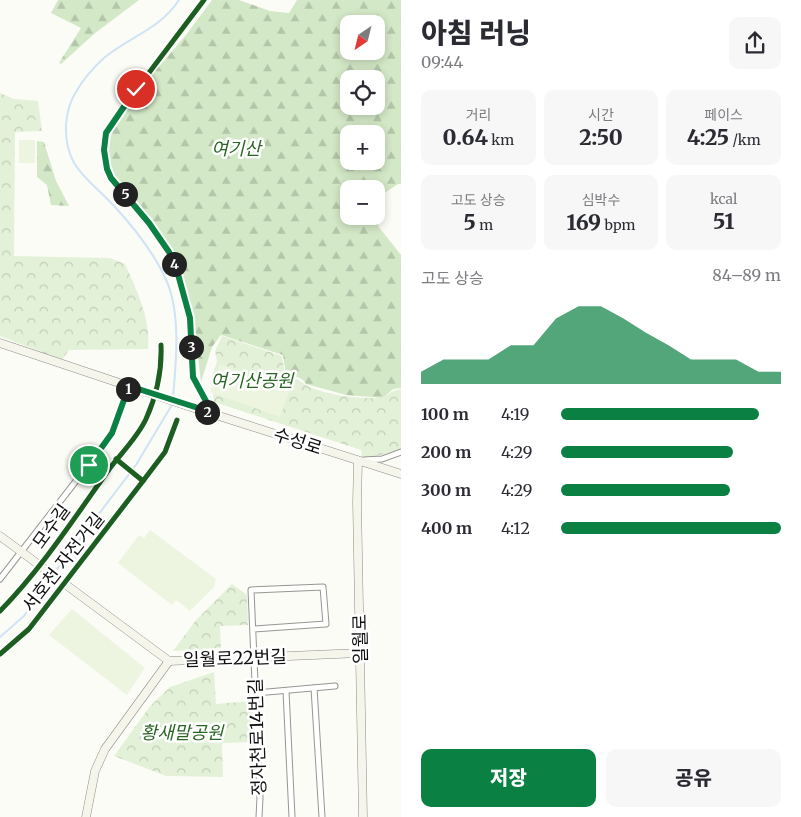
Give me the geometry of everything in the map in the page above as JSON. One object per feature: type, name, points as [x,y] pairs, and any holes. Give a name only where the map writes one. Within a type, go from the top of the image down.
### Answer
[{"type":"street","points":[[204,0],[111,124],[106,133],[104,150],[107,169],[111,178],[164,242],[176,267],[190,318],[193,377],[207,403],[217,414]]},
{"type":"street","points":[[0,352],[2,343],[129,386],[112,433],[107,441],[0,579]]},
{"type":"street","name":"수성로","points":[[129,386],[401,474]]},
{"type":"street","points":[[358,461],[382,459],[401,452]]},
{"type":"street","name":"일월로","points":[[358,461],[357,502],[363,817]]},
{"type":"street","name":"일월로22번길","points":[[0,536],[169,661],[360,653]]},
{"type":"street","name":"정자천로14번길","points":[[253,629],[326,624],[323,587],[251,590],[260,798],[259,817]]},
{"type":"street","points":[[86,817],[99,761],[105,749],[169,661]]},
{"type":"street","points":[[256,693],[335,686]]},
{"type":"street","points":[[314,688],[322,817]]},
{"type":"street","points":[[286,691],[292,817]]},
{"type":"green space","points":[[58,0],[139,0],[94,34],[61,64],[59,63],[81,28],[51,13]]},
{"type":"green space","name":"여기산","points":[[212,0],[239,0],[270,11],[289,13],[297,0],[401,0],[401,184],[385,193],[385,180],[340,180],[340,225],[378,225],[401,255],[401,388],[393,389],[383,398],[346,395],[306,384],[300,378],[286,375],[283,355],[221,335],[212,347],[201,382],[194,323],[174,256],[157,228],[111,173],[107,150],[112,132],[131,99],[186,35]]},
{"type":"green space","points":[[0,93],[14,99],[38,101],[42,131],[15,132],[14,256],[110,258],[125,264],[145,316],[148,349],[69,350],[62,360],[0,336]]},
{"type":"green space","points":[[19,140],[35,140],[35,163],[19,163]]},
{"type":"green space","points":[[37,141],[44,142],[56,181],[69,206],[51,205],[47,185],[37,177]]},
{"type":"green space","name":"여기산공원","points":[[222,336],[282,356],[285,376],[292,377],[313,388],[332,394],[380,398],[401,389],[401,449],[362,458],[361,450],[214,402],[211,381],[217,361],[215,351]]},
{"type":"green space","points":[[220,364],[290,389],[280,417],[210,392]]},
{"type":"green space","points":[[150,530],[216,579],[214,587],[190,611],[176,600],[172,605],[118,563],[139,535],[144,538]]},
{"type":"green space","points":[[232,584],[247,595],[248,625],[220,626],[221,648],[173,651],[196,620]]},
{"type":"green space","points":[[72,609],[145,668],[127,695],[49,635]]},
{"type":"green space","name":"황새말공원","points":[[214,672],[216,704],[251,701],[254,742],[222,743],[223,777],[166,776],[114,756],[151,705],[170,687]]},
{"type":"waterway","points":[[173,398],[176,324],[167,282],[151,252],[138,234],[116,208],[80,172],[69,152],[66,139],[66,124],[72,99],[82,82],[93,69],[105,57],[145,32],[163,18],[179,0]]},
{"type":"waterway","points":[[54,573],[136,465],[173,403]]},
{"type":"waterway","points":[[0,637],[24,616],[51,577]]},
{"type":"cycle path","points":[[204,0],[111,123],[106,137],[105,150],[111,178],[149,223],[169,251],[176,267],[190,317],[193,377],[207,403],[217,414]]},
{"type":"cycle path","name":"모수길","points":[[0,611],[44,560],[142,426],[150,411],[158,383],[161,345]]},
{"type":"cycle path","points":[[143,481],[165,452],[177,420]]},
{"type":"cycle path","name":"서호천 자전거길","points":[[0,654],[29,629],[143,481],[116,459]]},
{"type":"route","points":[[89,465],[112,433],[129,386],[217,414],[207,403],[193,377],[190,318],[176,267],[164,242],[111,178],[107,169],[104,150],[106,133],[136,89]]}]
